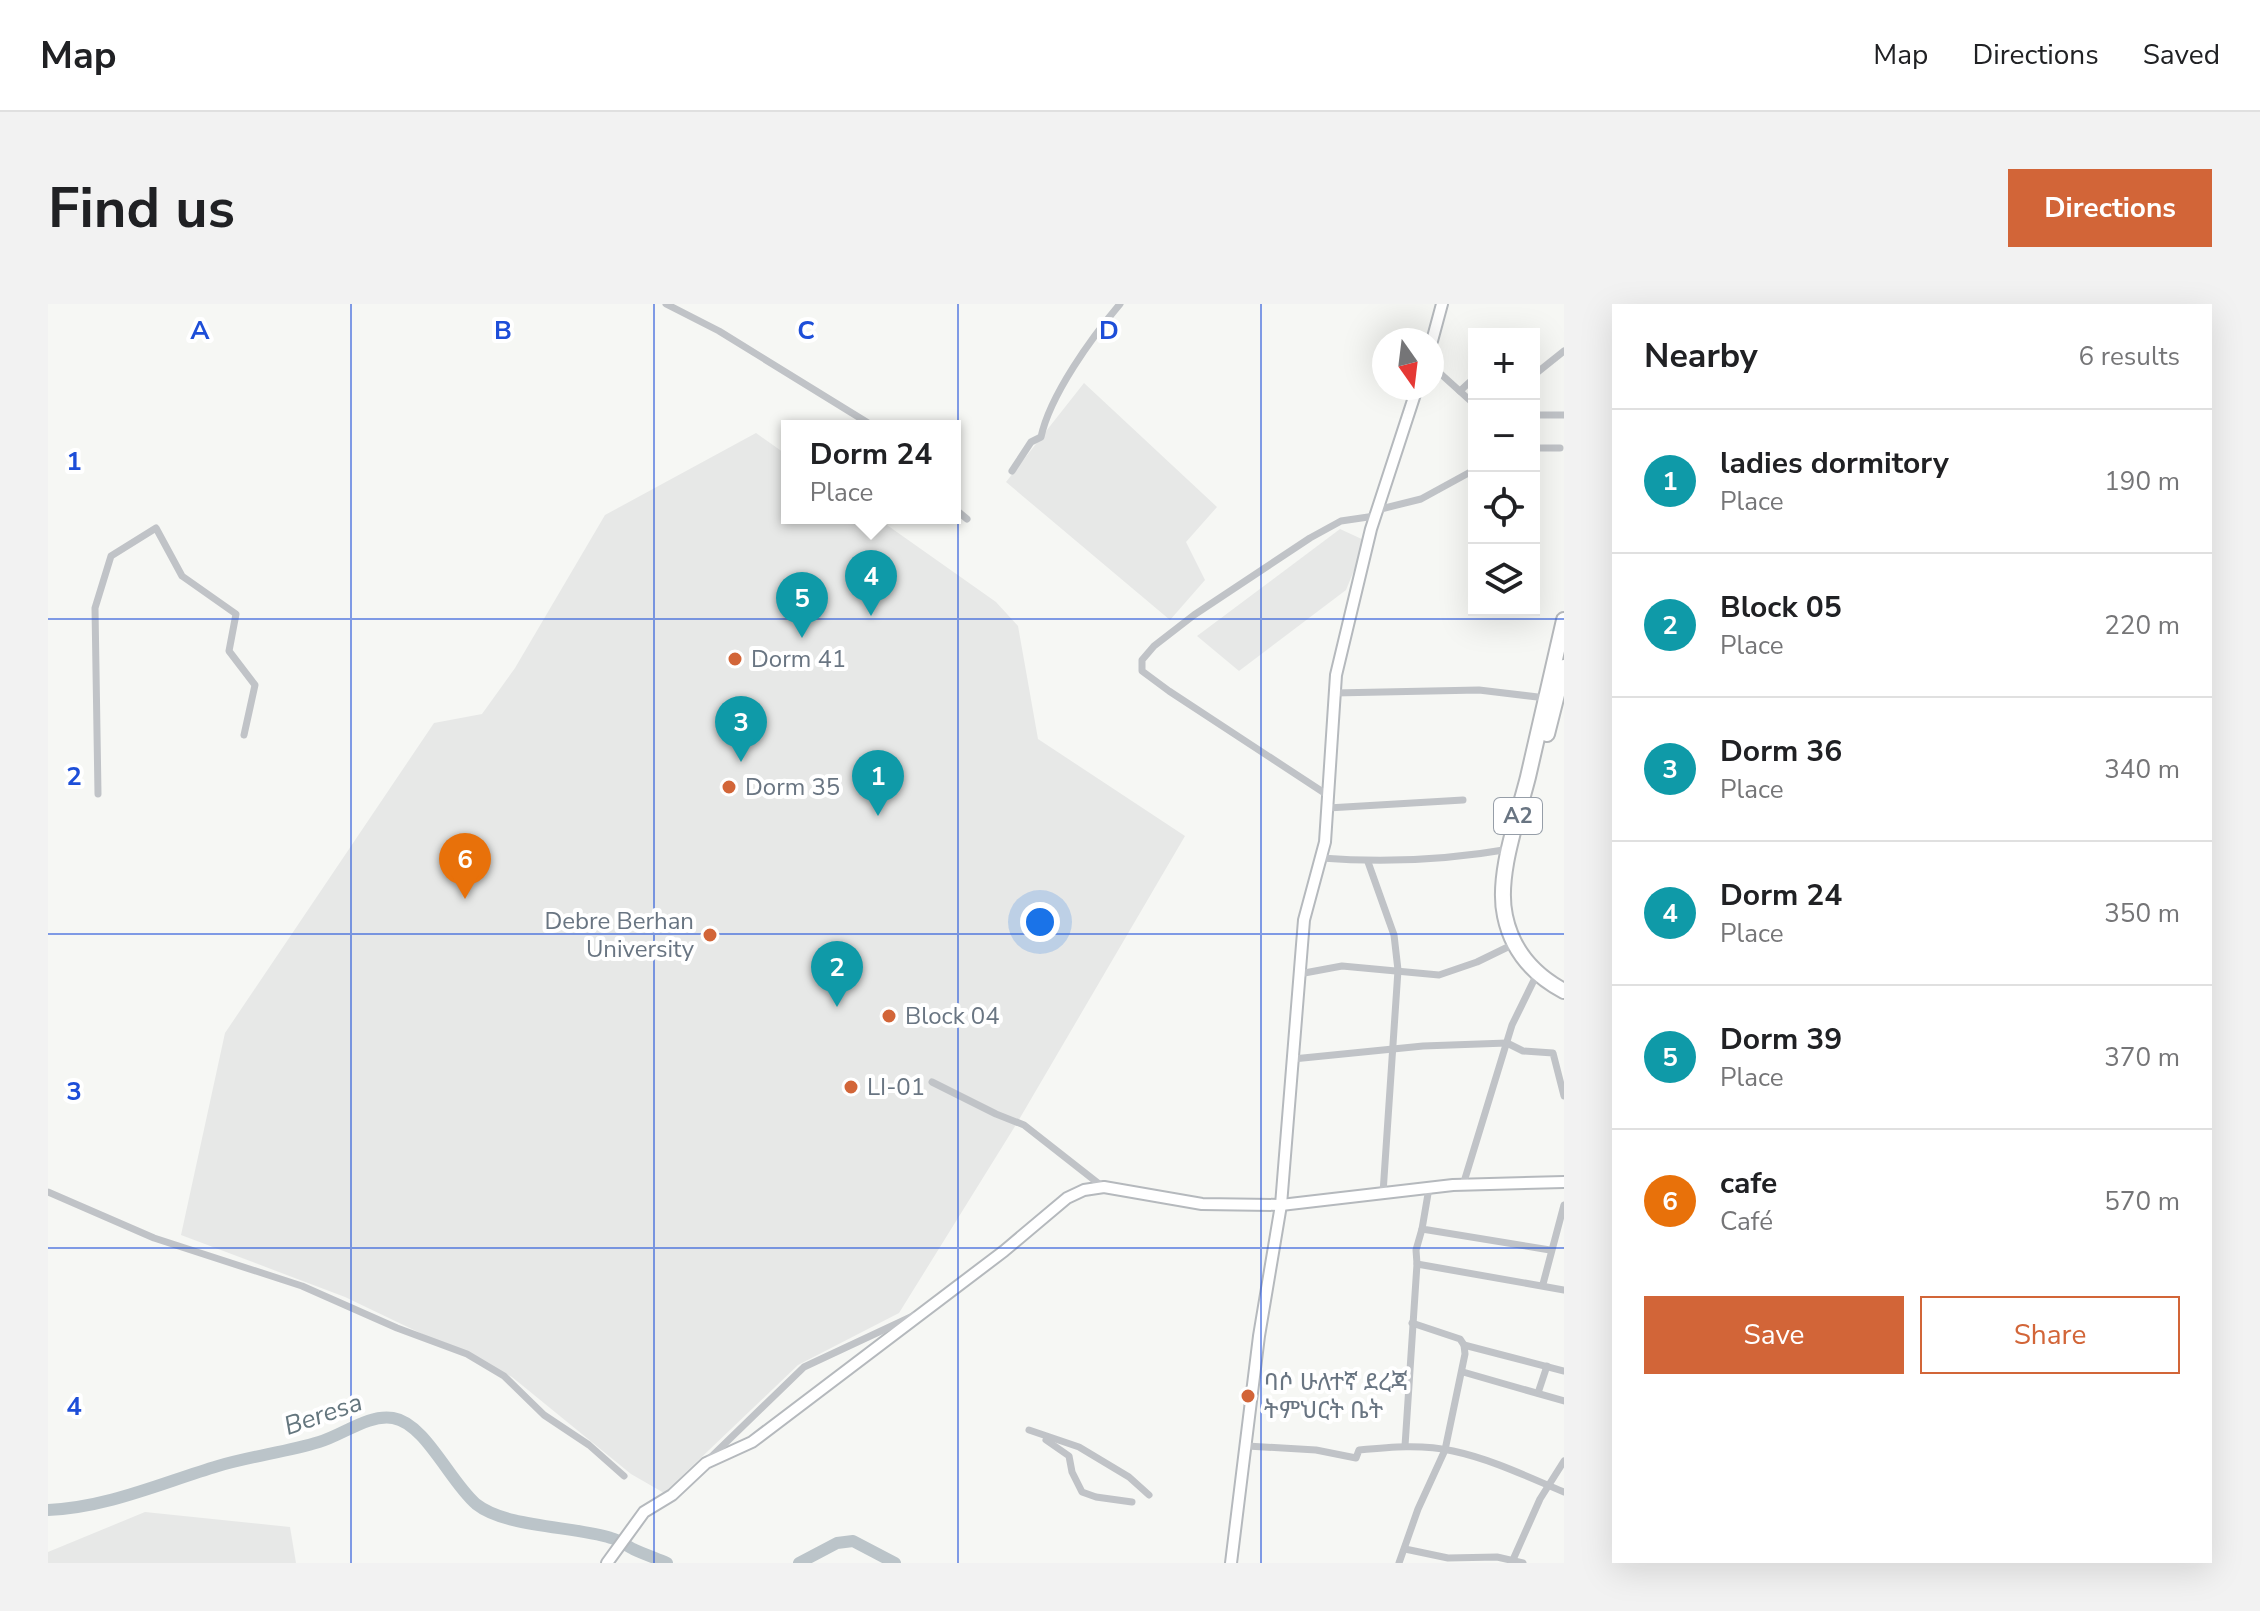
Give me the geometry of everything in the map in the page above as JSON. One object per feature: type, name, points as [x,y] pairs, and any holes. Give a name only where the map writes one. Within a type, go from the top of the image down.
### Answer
[{"type":"highway","name":"A2","points":[[1564,620],[1559,675],[1511,890],[1514,919],[1523,943],[1542,967],[1564,981]]},
{"type":"highway","name":"A2","points":[[1559,675],[1546,698],[1510,849],[1503,901],[1504,915],[1514,944],[1537,974],[1564,991]]},
{"type":"street","points":[[666,304],[719,331],[863,420]]},
{"type":"street","points":[[1012,471],[1031,442],[1041,437],[1045,419],[1079,358],[1120,304]]},
{"type":"street","points":[[1436,328],[1442,304]]},
{"type":"street","points":[[1540,369],[1564,351]]},
{"type":"street","points":[[1444,377],[1470,400]]},
{"type":"street","points":[[1460,391],[1468,384]]},
{"type":"street","points":[[1231,1563],[1259,1336],[1281,1205],[1304,920],[1325,842],[1336,675],[1376,513],[1413,400]]},
{"type":"street","points":[[1540,415],[1564,415]]},
{"type":"street","points":[[1540,448],[1560,448]]},
{"type":"street","points":[[1329,796],[1169,691],[1142,671],[1142,660],[1154,646],[1194,615],[1310,538],[1341,521],[1421,499],[1470,472]]},
{"type":"street","points":[[961,514],[967,519]]},
{"type":"street","points":[[98,794],[95,608],[111,556],[156,528],[182,576],[236,614],[229,651],[255,685],[244,735]]},
{"type":"street","points":[[1334,693],[1479,690],[1546,698]]},
{"type":"street","points":[[1328,808],[1463,800]]},
{"type":"street","points":[[1321,858],[1368,862],[1474,855],[1510,849]]},
{"type":"street","points":[[1368,862],[1394,935],[1398,970],[1383,1193]]},
{"type":"street","points":[[1299,974],[1342,966],[1425,975],[1452,972],[1514,944]]},
{"type":"street","points":[[1463,1185],[1512,1025],[1537,974]]},
{"type":"street","points":[[1293,1059],[1391,1049],[1507,1043],[1523,1051],[1553,1053],[1564,1096]]},
{"type":"street","points":[[932,1082],[1024,1125],[1104,1187]]},
{"type":"street","points":[[706,1463],[752,1442],[1004,1251],[1067,1198],[1084,1190],[1104,1187],[1202,1204],[1281,1205],[1463,1185],[1564,1182]]},
{"type":"street","points":[[1405,1446],[1416,1250],[1429,1188]]},
{"type":"street","points":[[48,1192],[154,1238],[302,1286],[397,1328],[467,1354],[504,1376],[544,1415],[589,1445],[624,1476]]},
{"type":"street","points":[[1543,1284],[1564,1205]]},
{"type":"street","points":[[1422,1229],[1550,1250]]},
{"type":"street","points":[[1417,1264],[1564,1290]]},
{"type":"street","points":[[607,1563],[644,1512],[672,1495],[804,1367],[926,1310]]},
{"type":"street","points":[[1399,1563],[1418,1509],[1445,1450],[1463,1372],[1464,1345],[1460,1339],[1412,1323]]},
{"type":"street","points":[[1464,1345],[1564,1371]]},
{"type":"street","points":[[1538,1393],[1547,1366]]},
{"type":"street","points":[[1463,1372],[1564,1401]]},
{"type":"street","points":[[1132,1502],[1082,1492],[1072,1472],[1069,1456],[1029,1430],[1079,1447],[1129,1477],[1149,1495]]},
{"type":"street","points":[[1247,1446],[1316,1450],[1356,1458],[1359,1450],[1405,1446],[1445,1450],[1494,1464],[1564,1492]]},
{"type":"street","points":[[1512,1562],[1540,1499],[1564,1461]]},
{"type":"street","points":[[1405,1549],[1448,1558],[1497,1557],[1523,1563]]},
{"type":"shaded area","points":[[1084,383],[1217,507],[1186,542],[1205,580],[1170,620],[1006,482]]},
{"type":"shaded area","name":"Debre Berhan University","points":[[756,433],[781,451],[781,524],[886,524],[996,602],[1018,626],[1038,739],[1185,836],[1017,1123],[899,1313],[798,1365],[664,1493],[631,1474],[512,1377],[345,1297],[181,1235],[225,1033],[434,723],[482,714],[515,668],[605,515]]},
{"type":"shaded area","points":[[1340,529],[1366,541],[1346,590],[1239,671],[1197,636]]},
{"type":"shaded area","points":[[145,1512],[290,1527],[296,1563],[48,1563],[48,1552]]},
{"type":"waterway","name":"Beresa","points":[[48,1510],[114,1499],[243,1459],[319,1442],[374,1419],[393,1418],[416,1430],[466,1494],[489,1512],[522,1522],[611,1538],[667,1563]]},
{"type":"waterway","name":"Beresa","points":[[799,1563],[837,1543],[853,1541],[895,1563]]},
{"type":"place","name":"Dorm 24","points":[[871,616]]},
{"type":"place","name":"Dorm 39","points":[[802,638]]},
{"type":"place","name":"Dorm 41","points":[[735,659]]},
{"type":"place","name":"Dorm 36","points":[[741,762]]},
{"type":"place","name":"Dorm 35","points":[[729,787]]},
{"type":"place","name":"ladies dormitory","points":[[878,816]]},
{"type":"place","name":"cafe","points":[[465,899]]},
{"type":"place","name":"Debre Berhan University","points":[[710,935]]},
{"type":"place","name":"Block 05","points":[[837,1007]]},
{"type":"place","name":"Block 04","points":[[889,1016]]},
{"type":"place","name":"LI-01","points":[[851,1087]]},
{"type":"place","name":"ባሶ ሁለተኛ ደረጃ ትምህርት ቤት","points":[[1248,1396]]}]
